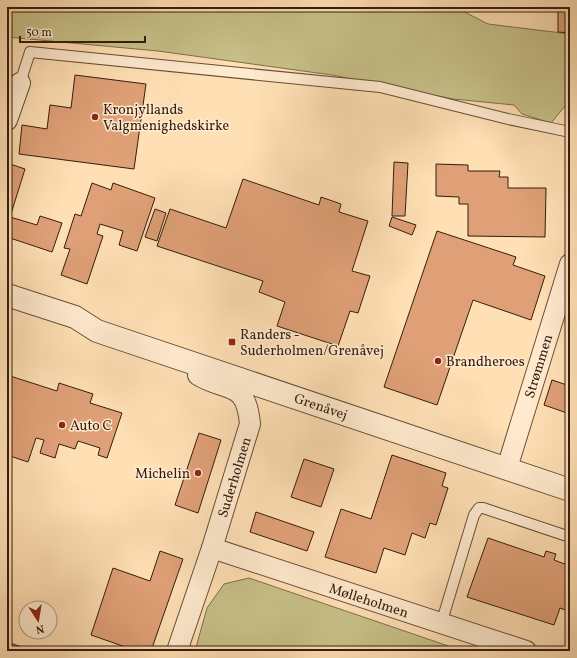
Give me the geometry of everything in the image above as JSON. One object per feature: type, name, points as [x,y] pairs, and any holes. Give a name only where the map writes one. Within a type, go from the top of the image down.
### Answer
[{"type":"street","points":[[7,120],[20,84]]},
{"type":"street","name":"Strømmen","points":[[509,462],[570,264]]},
{"type":"street","name":"Grenåvej","points":[[7,295],[75,317],[97,331],[156,351],[509,462],[570,475]]},
{"type":"street","name":"Grenåvej","points":[[75,317],[98,318],[509,462],[570,490]]},
{"type":"street","name":"Suderholmen","points":[[156,351],[201,377],[235,389],[242,395],[246,402],[250,424],[212,548],[177,651]]},
{"type":"street","name":"Mølleholmen","points":[[212,548],[518,650]]},
{"type":"lane","points":[[20,84],[30,52],[380,87],[508,119],[570,132]]},
{"type":"lane","points":[[441,624],[474,515],[479,508],[483,508],[570,537]]},
{"type":"shaded area","points":[[7,7],[455,7],[488,24],[570,34],[570,100],[551,123],[522,114],[514,105],[453,99],[332,75],[158,51],[7,37]]},
{"type":"shaded area","points":[[249,578],[463,651],[195,651],[207,608],[224,584]]},
{"type":"building","points":[[558,8],[570,8],[570,33],[558,32]]},
{"type":"building","name":"Kronjyllands Valgmenighedskirke","points":[[75,75],[146,84],[134,169],[19,154],[22,125],[47,129],[50,105],[71,108]]},
{"type":"building","points":[[394,162],[408,163],[405,216],[392,216]]},
{"type":"building","points":[[7,163],[25,169],[10,217],[37,225],[40,216],[62,223],[52,252],[7,237]]},
{"type":"building","points":[[436,164],[468,165],[468,171],[500,171],[499,177],[508,177],[508,188],[546,188],[545,237],[468,236],[468,204],[459,204],[459,197],[436,196]]},
{"type":"building","points":[[243,179],[319,205],[321,197],[341,204],[339,212],[368,221],[352,271],[370,276],[358,313],[350,311],[338,346],[277,326],[285,302],[259,292],[263,281],[157,246],[170,209],[226,228]]},
{"type":"building","points":[[92,183],[111,190],[113,183],[155,198],[137,251],[119,245],[123,231],[100,224],[97,234],[103,236],[87,284],[61,275],[70,249],[64,248],[75,214],[81,216]]},
{"type":"building","points":[[155,209],[166,213],[157,241],[145,237]]},
{"type":"building","points":[[392,217],[416,225],[412,235],[389,226]]},
{"type":"building","points":[[437,231],[516,257],[513,265],[545,276],[531,320],[473,300],[437,405],[384,387]]},
{"type":"building","name":"Auto C","points":[[7,375],[57,391],[59,383],[93,394],[90,403],[122,413],[107,458],[98,455],[100,448],[78,441],[75,449],[59,444],[55,458],[40,453],[44,440],[36,438],[28,462],[7,455]]},
{"type":"building","points":[[552,380],[570,386],[570,414],[544,405]]},
{"type":"building","name":"Michelin","points":[[199,433],[221,440],[198,513],[175,505]]},
{"type":"building","points":[[392,455],[446,473],[442,486],[448,488],[436,525],[430,523],[425,538],[412,533],[405,555],[384,548],[376,573],[325,557],[341,509],[371,519]]},
{"type":"building","points":[[304,459],[334,469],[321,507],[291,497]]},
{"type":"building","points":[[256,512],[314,532],[307,551],[250,532]]},
{"type":"building","points":[[488,538],[544,557],[546,551],[556,554],[554,560],[570,566],[570,618],[566,617],[568,611],[560,608],[554,625],[467,597]]},
{"type":"building","points":[[160,551],[183,559],[151,651],[137,651],[91,635],[113,568],[150,581]]},
{"type":"building","points":[[7,642],[34,651],[7,651]]},
{"type":"place","name":"Kronjyllands Valgmenighedskirke","points":[[95,117]]},
{"type":"place","name":"Randers - Suderholmen/Grenåvej","points":[[232,342]]},
{"type":"place","name":"Brandheroes","points":[[438,361]]},
{"type":"place","name":"Auto C","points":[[62,425]]},
{"type":"place","name":"Michelin","points":[[198,473]]}]
